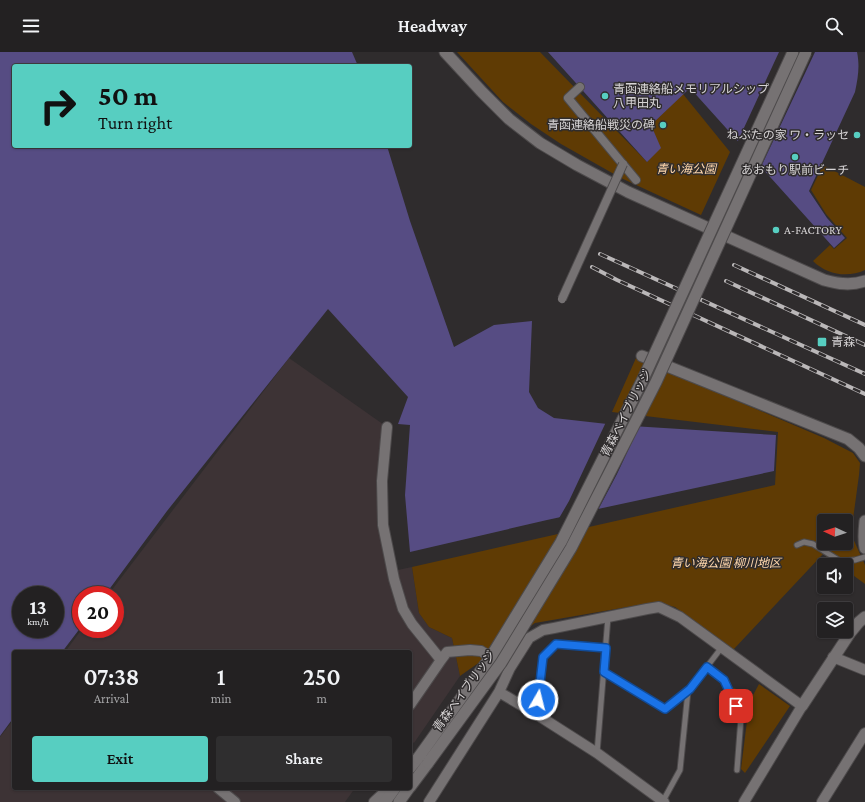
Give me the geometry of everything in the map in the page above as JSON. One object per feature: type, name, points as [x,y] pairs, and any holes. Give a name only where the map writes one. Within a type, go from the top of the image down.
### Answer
[{"type":"street","points":[[445,52],[509,119],[540,143],[576,165],[628,192],[824,280],[836,284],[848,285],[865,281]]},
{"type":"street","name":"青森ベイブリッジ","points":[[415,765],[492,655],[561,542],[644,376],[793,52]]},
{"type":"street","name":"青森ベイブリッジ","points":[[415,765],[501,663],[571,548],[656,382],[806,52]]},
{"type":"street","points":[[580,87],[568,98],[636,180]]},
{"type":"street","points":[[562,299],[623,164]]},
{"type":"street","points":[[642,356],[848,439],[859,448],[865,456]]},
{"type":"street","points":[[387,428],[382,481],[384,525],[394,579],[404,609],[412,624],[441,660]]},
{"type":"street","points":[[865,521],[863,534],[865,548]]},
{"type":"street","points":[[429,802],[499,692],[510,668],[529,638],[543,630],[659,607],[680,617],[802,706]]},
{"type":"street","points":[[744,802],[833,657],[850,633],[865,617]]},
{"type":"street","points":[[412,702],[447,652],[470,650],[481,651],[510,668]]},
{"type":"street","points":[[833,657],[865,670]]},
{"type":"street","points":[[499,692],[597,753],[664,802]]},
{"type":"street","points":[[822,802],[865,733]]},
{"type":"street","points":[[412,780],[415,765]]},
{"type":"street","points":[[220,790],[235,802]]},
{"type":"street","points":[[374,802],[387,790]]},
{"type":"street","points":[[385,802],[394,790]]},
{"type":"street","points":[[399,802],[407,790]]},
{"type":"street","points":[[404,802],[409,790]]},
{"type":"lane","points":[[797,545],[804,542],[813,544],[840,561],[855,560],[865,557]]},
{"type":"lane","points":[[597,753],[608,617]]},
{"type":"lane","points":[[536,714],[543,657],[556,644],[606,648]]},
{"type":"lane","points":[[604,672],[665,709],[688,691],[722,647]]},
{"type":"lane","points":[[707,667],[724,680],[741,718],[737,770]]},
{"type":"lane","points":[[664,802],[680,770],[688,691]]},
{"type":"shaded area","points":[[0,52],[352,52],[357,64],[12,64],[12,148],[388,148],[410,221],[454,347],[494,325],[532,321],[529,392],[538,408],[554,418],[616,425],[776,435],[774,471],[547,520],[410,552],[405,495],[410,425],[398,424],[408,397],[328,309],[167,511],[112,586],[72,586],[73,638],[64,650],[12,650],[12,720],[0,736]]},
{"type":"shaded area","points":[[548,52],[857,52],[858,72],[855,92],[809,191],[827,218],[845,238],[834,248],[690,88],[651,125],[661,148],[647,162]]},
{"type":"shaded area","points":[[289,358],[387,427],[382,481],[393,571],[412,567],[419,613],[429,627],[452,638],[460,676],[414,743],[412,742],[412,650],[66,650],[75,638],[124,638],[124,586],[115,586]]},
{"type":"shaded area","points":[[12,722],[12,790],[354,790],[345,802],[0,802],[0,737]]},
{"type":"green space","name":"青い海公園","points":[[457,52],[540,52],[647,162],[660,148],[651,125],[683,94],[730,152],[701,215],[621,178],[561,144],[531,124],[503,102]]},
{"type":"green space","points":[[823,165],[865,187],[865,270],[852,274],[838,274],[819,266],[813,261],[830,245],[834,249],[847,238],[826,214],[811,190]]},
{"type":"green space","name":"青い海公園 柳川地区","points":[[636,358],[824,438],[853,453],[860,463],[853,519],[853,514],[817,514],[817,550],[853,550],[853,538],[865,565],[865,584],[853,575],[853,558],[828,558],[823,554],[819,558],[817,558],[817,560],[733,650],[675,607],[656,602],[535,623],[460,676],[452,638],[429,627],[419,613],[412,567],[775,485],[778,432],[612,412]]},
{"type":"green space","points":[[759,684],[790,706],[745,773],[741,769],[747,721],[733,687],[751,699]]},
{"type":"pier","points":[[779,52],[815,52],[760,169],[737,143]]},
{"type":"pier","points":[[606,422],[640,425],[597,512],[558,520],[569,501]]},
{"type":"railway","points":[[600,254],[865,374]]},
{"type":"railway","points":[[734,265],[865,325]]},
{"type":"railway","points":[[592,267],[617,280],[865,394]]},
{"type":"railway","points":[[726,281],[865,345]]},
{"type":"place","name":"青函連絡船メモリアルシップ 八甲田丸","points":[[605,96]]},
{"type":"place","name":"青函連絡船戦災の碑","points":[[663,125]]},
{"type":"place","name":"ねぶたの家 ワ・ラッセ","points":[[857,135]]},
{"type":"place","name":"あおもり駅前ビーチ","points":[[795,157]]},
{"type":"place","name":"A-FACTORY","points":[[776,230]]},
{"type":"place","name":"青森","points":[[822,342]]},
{"type":"route","points":[[538,700],[543,657],[556,644],[606,648],[604,672],[665,709],[690,689],[707,667],[724,680],[736,706]]}]
